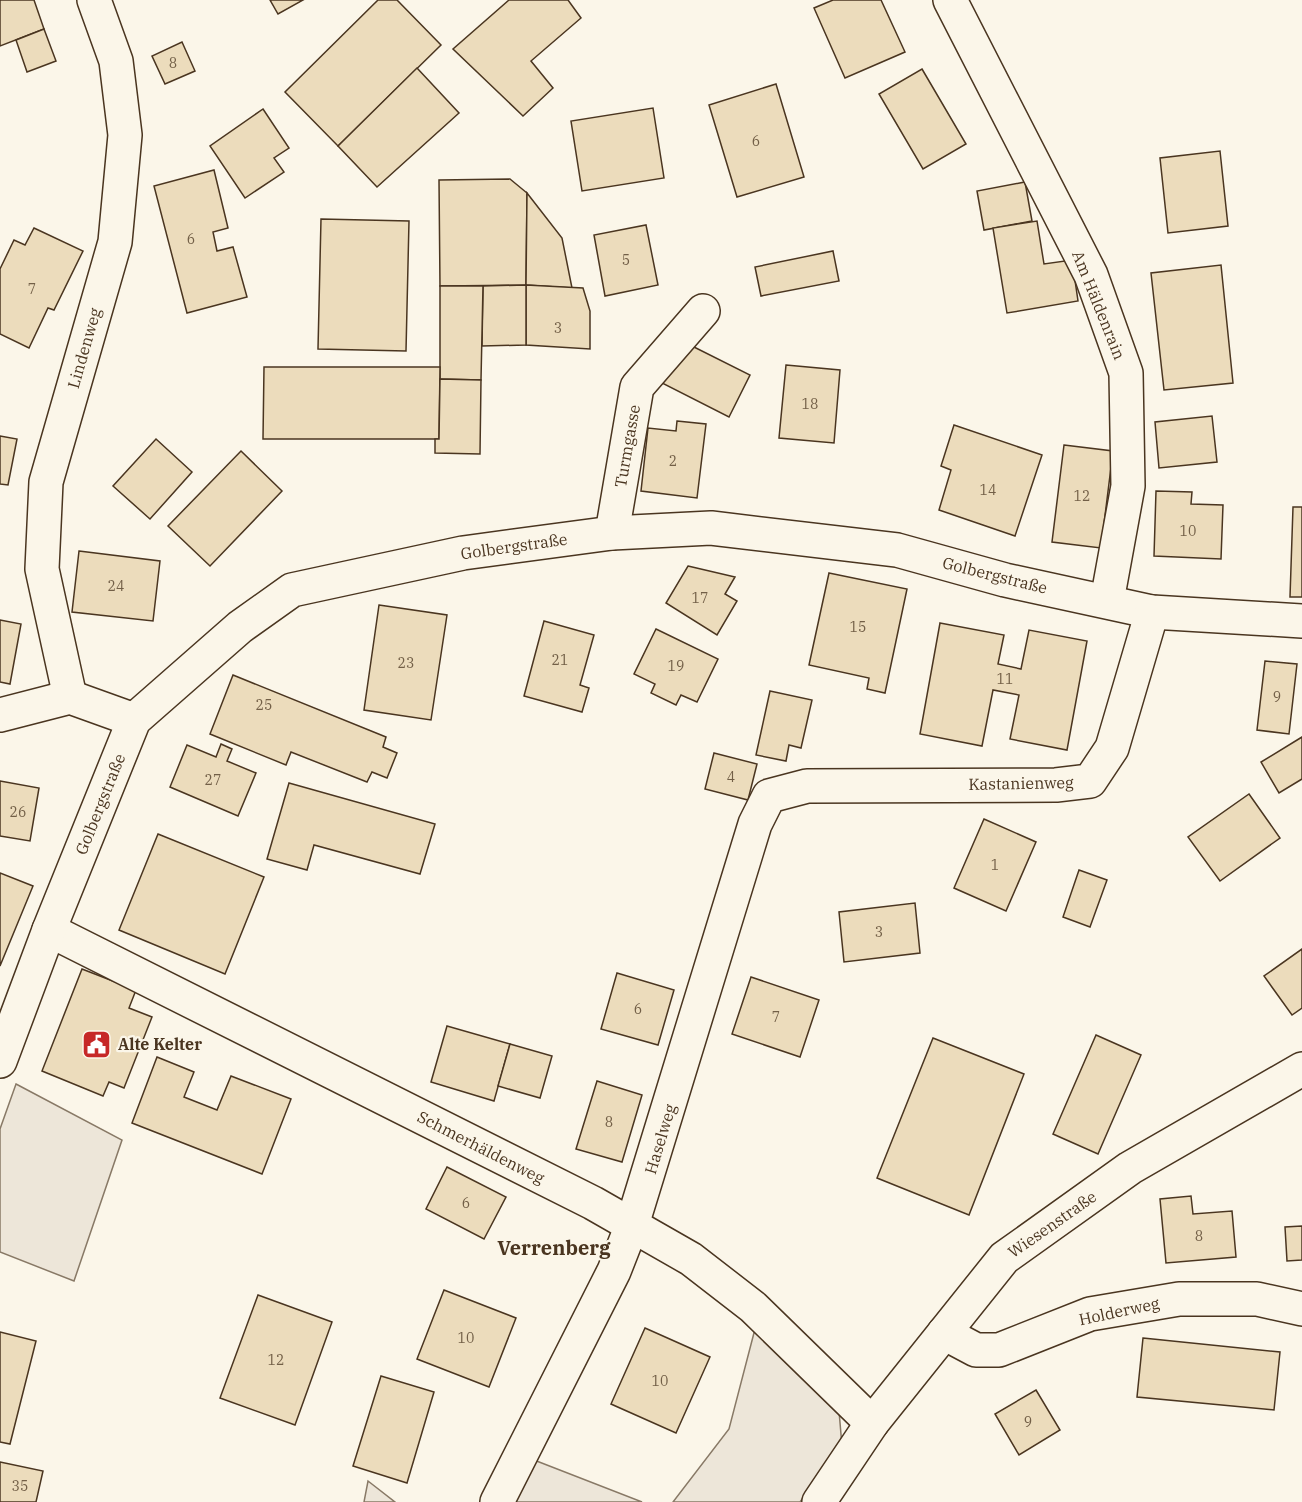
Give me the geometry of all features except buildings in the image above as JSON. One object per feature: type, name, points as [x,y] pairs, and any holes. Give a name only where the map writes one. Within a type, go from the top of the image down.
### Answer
[{"type":"street","name":"Lindenweg","points":[[70,697],[42,569],[46,483],[115,242],[125,135],[116,61],[94,0]]},
{"type":"street","name":"Am Häldenrain","points":[[950,0],[1091,275],[1126,373],[1128,486],[1107,601]]},
{"type":"street","name":"Turmgasse","points":[[612,533],[637,387],[703,311]]},
{"type":"street","name":"Golbergstraße","points":[[0,1061],[49,930],[134,720],[240,627],[292,590],[463,553],[612,533],[711,528],[897,550],[1005,580],[1152,612],[1302,621]]},
{"type":"street","name":"Kastanienweg","points":[[807,786],[1056,785],[1090,780],[1112,748],[1152,612]]},
{"type":"street","points":[[0,715],[70,697],[134,720]]},
{"type":"street","name":"Haselweg","points":[[497,1502],[615,1271],[632,1225],[755,824],[769,796],[807,786]]},
{"type":"street","name":"Schmerhäldenweg","points":[[49,930],[572,1193],[691,1259],[753,1307],[872,1424]]},
{"type":"street","name":"Wiesenstraße","points":[[819,1502],[872,1424],[1004,1258],[1130,1168],[1302,1069]]},
{"type":"street","name":"Holderweg","points":[[944,1333],[976,1350],[999,1350],[1090,1314],[1179,1299],[1257,1299],[1302,1309]]},
{"type":"shaded area","points":[[16,1084],[122,1140],[74,1281],[0,1252],[0,1129]]},
{"type":"shaded area","points":[[755,1329],[839,1411],[842,1446],[800,1502],[673,1502],[729,1429]]},
{"type":"shaded area","points":[[534,1460],[642,1502],[514,1502]]},
{"type":"shaded area","points":[[368,1481],[395,1502],[364,1502]]},
{"type":"place","name":"Alte Kelter","points":[[97,1044]]},
{"type":"district","name":"Verrenberg","points":[[554,1247]]}]
